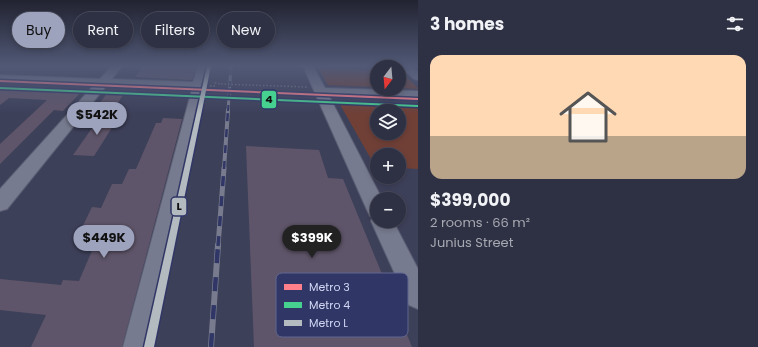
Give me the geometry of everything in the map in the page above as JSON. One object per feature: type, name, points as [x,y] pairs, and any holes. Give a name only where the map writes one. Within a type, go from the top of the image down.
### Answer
[{"type":"street","points":[[0,203],[103,82]]},
{"type":"street","points":[[138,347],[204,82]]},
{"type":"street","points":[[313,82],[370,196]]},
{"type":"street","points":[[315,89],[418,95]]},
{"type":"street","points":[[385,228],[407,273]]},
{"type":"street","points":[[408,275],[418,296]]},
{"type":"path","points":[[213,82],[221,84],[315,89]]},
{"type":"shaded area","points":[[326,82],[370,82],[370,87],[328,85]]},
{"type":"shaded area","points":[[406,82],[412,82],[418,89],[406,88]]},
{"type":"shaded area","points":[[338,101],[418,104],[418,169],[406,168],[406,148],[370,148],[370,157]]},
{"type":"building","points":[[4,87],[82,91],[63,111],[54,110],[0,164],[0,144],[47,100],[9,98],[0,105],[0,90]]},
{"type":"building","points":[[109,91],[125,92],[113,110],[95,109]]},
{"type":"building","points":[[102,114],[120,115],[94,156],[73,155]]},
{"type":"building","points":[[163,118],[182,119],[122,347],[31,347],[46,315],[0,310],[0,279],[61,285],[63,280],[79,281],[97,239],[77,238],[92,207],[101,208],[112,184],[122,184],[129,169],[136,169],[156,123],[161,123]]},
{"type":"building","points":[[246,146],[319,150],[328,178],[343,179],[382,273],[276,273],[276,337],[408,337],[412,347],[254,347]]},
{"type":"railway","points":[[228,111],[230,82]]},
{"type":"railway","points":[[224,169],[228,110]]},
{"type":"railway","points":[[218,246],[224,168]]},
{"type":"railway","points":[[211,347],[218,245]]},
{"type":"metro line","name":"3","points":[[28,82],[418,99]]},
{"type":"metro line","name":"L","points":[[149,347],[206,82]]},
{"type":"metro line","name":"4","points":[[0,88],[418,106]]}]
